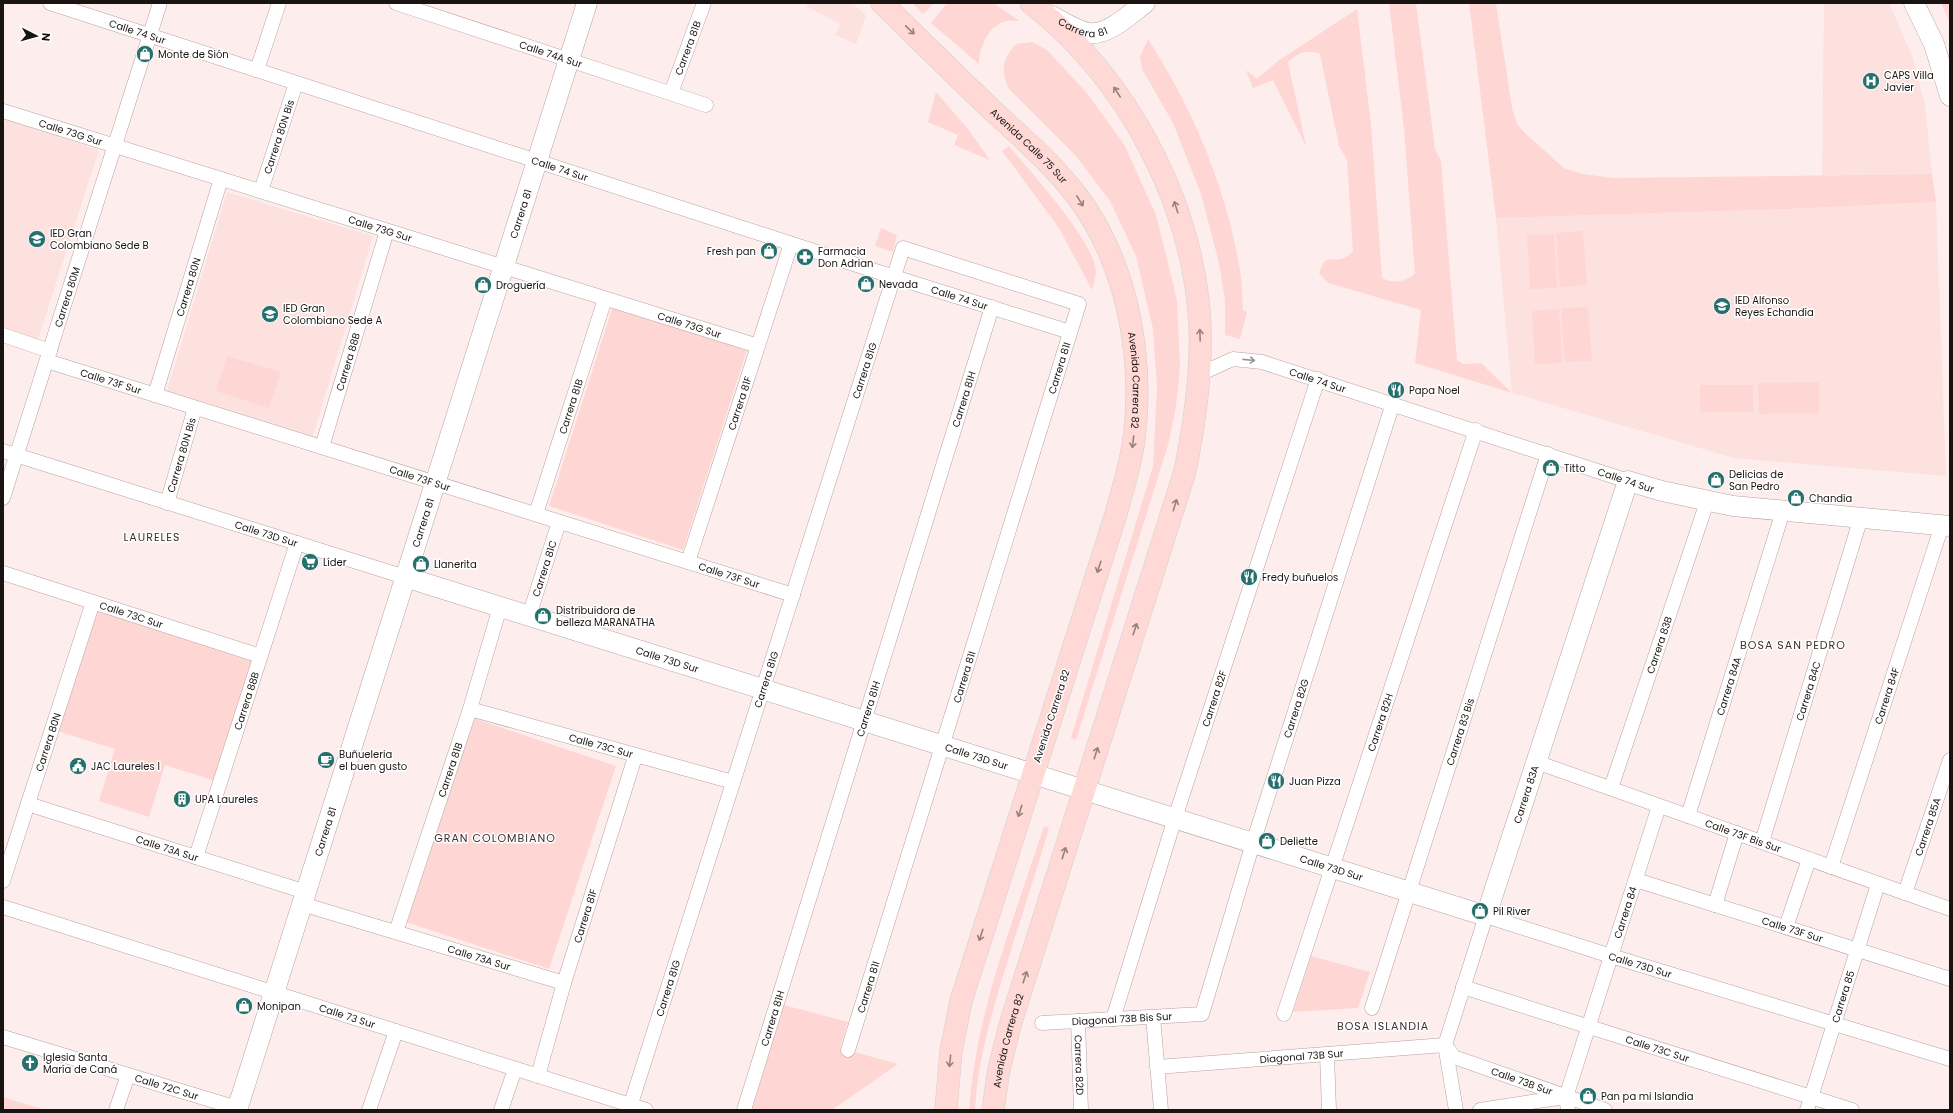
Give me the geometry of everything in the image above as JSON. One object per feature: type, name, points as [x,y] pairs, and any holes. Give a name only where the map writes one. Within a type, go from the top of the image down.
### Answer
[{"type":"main road","name":"Avenida Calle 75 Sur","points":[[882,3],[1048,164],[1078,197],[1110,255],[1120,280],[1131,320]]},
{"type":"main road","points":[[1035,6],[1080,47],[1114,88],[1149,146],[1180,220],[1196,287],[1200,323],[1200,374]]},
{"type":"main road","name":"Avenida Carrera 82","points":[[946,1110],[951,1051],[961,1001],[1126,477],[1133,446],[1136,402],[1136,380],[1131,320]]},
{"type":"main road","name":"Avenida Carrera 82","points":[[993,1110],[999,1070],[1010,1025],[1184,471],[1193,433],[1200,374]]},
{"type":"street","name":"Calle 74 Sur","points":[[50,3],[791,244],[1070,332]]},
{"type":"street","name":"Carrera 80M","points":[[3,498],[160,3]]},
{"type":"street","points":[[257,70],[279,3]]},
{"type":"street","name":"Calle 74A Sur","points":[[396,3],[706,105]]},
{"type":"street","name":"Carrera 81","points":[[237,1109],[587,3]]},
{"type":"street","name":"Carrera 81B","points":[[672,93],[704,3]]},
{"type":"street","name":"Carrera 81","points":[[1035,6],[1084,32],[1097,33],[1120,21],[1145,3]]},
{"type":"street","points":[[1914,3],[1934,44],[1950,96]]},
{"type":"street","name":"Carrera 80N Bis","points":[[261,191],[296,83]]},
{"type":"street","name":"Calle 73G Sur","points":[[3,111],[758,346]]},
{"type":"street","name":"Carrera 80N","points":[[155,395],[222,179]]},
{"type":"street","name":"Carrera 88B","points":[[322,447],[387,231]]},
{"type":"street","name":"Carrera 81F","points":[[688,562],[791,244]]},
{"type":"street","name":"Carrera 81G","points":[[630,1108],[903,248],[1079,304]]},
{"type":"street","name":"Carrera 81B","points":[[536,514],[605,299]]},
{"type":"street","name":"Carrera 81I","points":[[848,1050],[1079,304]]},
{"type":"street","name":"Carrera 81H","points":[[744,1110],[992,307]]},
{"type":"street","name":"Calle 73F Sur","points":[[3,335],[48,356],[155,395],[792,595]]},
{"type":"street","name":"Calle 74 Sur","points":[[1200,374],[1223,362],[1233,359],[1262,362],[1393,403],[1628,481],[1707,502],[1783,511],[1946,525]]},
{"type":"street","name":"Carrera 82F","points":[[1113,1019],[1175,818],[1318,379]]},
{"type":"street","name":"Carrera 82G","points":[[1202,1014],[1253,843],[1393,403]]},
{"type":"street","name":"Carrera 80N Bis","points":[[166,503],[195,408]]},
{"type":"street","name":"Carrera 82H","points":[[1284,1014],[1476,430]]},
{"type":"street","name":"Calle 73D Sur","points":[[3,451],[1611,956],[1950,1059]]},
{"type":"street","name":"Carrera 83 Bis","points":[[1372,1008],[1548,454]]},
{"type":"street","name":"Carrera 83A","points":[[1456,1110],[1445,1045],[1628,481]]},
{"type":"street","name":"Carrera 83B","points":[[1611,788],[1707,502]]},
{"type":"street","name":"Carrera 84A","points":[[1688,816],[1783,511]]},
{"type":"street","name":"Carrera 84C","points":[[1762,842],[1861,517]]},
{"type":"street","name":"Carrera 81C","points":[[529,616],[559,522]]},
{"type":"street","name":"Carrera 84F","points":[[1831,867],[1946,525]]},
{"type":"street","name":"Carrera 88B","points":[[196,857],[297,544]]},
{"type":"street","name":"Calle 73C Sur","points":[[3,573],[260,656]]},
{"type":"street","name":"Carrera 80N","points":[[3,881],[93,602]]},
{"type":"street","name":"Carrera 81B","points":[[396,932],[470,709],[500,607]]},
{"type":"street","name":"Calle 73C Sur","points":[[470,709],[733,782]]},
{"type":"street","name":"Carrera 81F","points":[[538,1076],[564,983],[635,756]]},
{"type":"street","name":"Carrera 85A","points":[[1905,893],[1950,760]]},
{"type":"street","name":"Calle 73F Bis Sur","points":[[1536,762],[1950,909]]},
{"type":"street","name":"Calle 73A Sur","points":[[28,804],[196,857],[396,932],[564,983]]},
{"type":"street","name":"Carrera 84","points":[[1567,1103],[1589,1027],[1659,806]]},
{"type":"street","points":[[1715,905],[1737,833]]},
{"type":"street","points":[[1786,927],[1809,859]]},
{"type":"street","name":"Calle 73F Sur","points":[[1636,880],[1950,979]]},
{"type":"street","name":"Carrera 85","points":[[1809,1104],[1878,884]]},
{"type":"street","name":"Calle 73 Sur","points":[[3,907],[538,1076],[630,1108],[646,1110]]},
{"type":"street","name":"Calle 73C Sur","points":[[1463,988],[1589,1027],[1809,1104],[1852,1110]]},
{"type":"street","name":"Diagonal 73B Bis Sur","points":[[1042,1023],[1202,1014]]},
{"type":"street","points":[[1153,1017],[1161,1110]]},
{"type":"street","name":"Carrera 82D","points":[[1078,1021],[1081,1110]]},
{"type":"street","points":[[369,1110],[396,1031]]},
{"type":"street","name":"Calle 72C Sur","points":[[3,1037],[237,1109]]},
{"type":"street","name":"Diagonal 73B Sur","points":[[1157,1067],[1326,1056],[1445,1045]]},
{"type":"street","name":"Calle 73B Sur","points":[[1445,1045],[1454,1057],[1567,1103],[1605,1110]]},
{"type":"street","points":[[1326,1056],[1329,1110]]},
{"type":"street","points":[[501,1110],[515,1069]]},
{"type":"street","points":[[116,1110],[128,1075]]},
{"type":"street","points":[[1480,1110],[1567,1103]]},
{"type":"shaded area","points":[[807,3],[852,3],[866,15],[856,44],[835,35],[840,24],[806,6]]},
{"type":"shaded area","points":[[912,3],[932,3],[933,4],[923,14]]},
{"type":"shaded area","points":[[947,3],[993,3],[1020,21],[1003,22],[992,30],[982,46],[979,64],[931,23]]},
{"type":"shaded area","points":[[1389,3],[1416,3],[1435,149],[1441,161],[1457,360],[1464,364],[1481,363],[1512,393],[1415,363],[1421,310],[1328,283],[1319,273],[1326,260],[1344,258],[1353,252],[1347,160],[1339,146],[1320,54],[1307,52],[1299,54],[1288,62],[1306,146],[1273,80],[1253,88],[1246,70],[1257,79],[1278,61],[1357,9],[1371,124],[1382,278],[1391,281],[1407,279],[1415,274],[1404,129]]},
{"type":"shaded area","points":[[1469,3],[1496,3],[1512,108],[1517,124],[1564,168],[1583,174],[1614,178],[1932,174],[1936,202],[1789,209],[1496,218]]},
{"type":"shaded area","name":"CAPS Villa Javier","points":[[1824,3],[1889,3],[1913,58],[1925,105],[1932,174],[1822,175]]},
{"type":"shaded area","points":[[1941,3],[1950,3],[1950,23]]},
{"type":"shaded area","points":[[1148,39],[1193,120],[1205,147],[1225,204],[1240,270],[1243,310],[1247,312],[1240,339],[1225,335],[1225,300],[1219,263],[1201,194],[1173,123],[1142,69],[1140,57]]},
{"type":"shaded area","points":[[1032,42],[1047,50],[1086,92],[1124,144],[1156,215],[1177,300],[1180,367],[1176,407],[1168,445],[1076,740],[1071,738],[1153,466],[1157,387],[1153,329],[1136,256],[1110,201],[1076,156],[1008,88],[1004,75],[1005,60],[1016,44]]},
{"type":"shaded area","points":[[936,92],[968,129],[990,160],[954,145],[958,135],[928,122]]},
{"type":"shaded area","name":"IED Gran Colombiano Sede B","points":[[3,118],[99,150],[38,339],[3,328]]},
{"type":"shaded area","points":[[1009,146],[1060,207],[1085,243],[1093,259],[1096,272],[1092,290],[1059,228],[1002,151]]},
{"type":"shaded area","name":"IED Gran Colombiano Sede A","points":[[227,192],[373,236],[313,436],[167,391]]},
{"type":"shaded area","name":"IED Alfonso Reyes Echandía","points":[[1936,202],[1946,476],[1734,458],[1512,393],[1496,218],[1789,209]]},
{"type":"shaded area","points":[[881,228],[897,235],[893,252],[875,246]]},
{"type":"shaded area","points":[[1583,231],[1587,285],[1560,287],[1556,233]]},
{"type":"shaded area","points":[[1554,234],[1557,288],[1530,289],[1527,235]]},
{"type":"shaded area","points":[[613,306],[747,350],[683,550],[549,506]]},
{"type":"shaded area","points":[[1588,307],[1592,361],[1565,362],[1561,308]]},
{"type":"shaded area","points":[[1559,309],[1562,363],[1535,364],[1532,311]]},
{"type":"shaded area","points":[[227,356],[281,372],[269,408],[216,391]]},
{"type":"shaded area","points":[[1819,382],[1819,413],[1759,414],[1758,383]]},
{"type":"shaded area","points":[[1700,385],[1753,385],[1753,412],[1700,412]]},
{"type":"shaded area","points":[[95,610],[252,660],[215,781],[165,765],[149,817],[99,801],[115,749],[57,731]]},
{"type":"shaded area","points":[[473,718],[616,766],[549,969],[406,922]]},
{"type":"shaded area","points":[[1044,826],[1049,828],[993,1009],[983,1049],[975,1110],[969,1110],[979,1037],[988,1002],[1009,931]]},
{"type":"shaded area","points":[[1311,956],[1370,972],[1358,1008],[1293,1012]]},
{"type":"shaded area","points":[[784,1005],[848,1022],[840,1048],[898,1064],[832,1110],[752,1110]]},
{"type":"shaded area","points":[[3,1097],[45,1110],[3,1110]]},
{"type":"place","name":"Monte de Sión","points":[[145,54]]},
{"type":"place","name":"CAPS Villa Javier","points":[[1871,81]]},
{"type":"place","name":"IED Gran Colombiano Sede B","points":[[37,239]]},
{"type":"place","name":"Fresh pan","points":[[769,251]]},
{"type":"place","name":"Farmacia Don Adrian","points":[[805,257]]},
{"type":"place","name":"Nevada","points":[[866,284]]},
{"type":"place","name":"Droguería","points":[[483,285]]},
{"type":"place","name":"IED Alfonso Reyes Echandía","points":[[1722,306]]},
{"type":"place","name":"IED Gran Colombiano Sede A","points":[[270,314]]},
{"type":"place","name":"Papa Noel","points":[[1396,390]]},
{"type":"place","name":"Titto","points":[[1551,468]]},
{"type":"place","name":"Delicias de San Pedro","points":[[1716,480]]},
{"type":"place","name":"Chandia","points":[[1796,498]]},
{"type":"place","name":"Líder","points":[[310,562]]},
{"type":"place","name":"Llanerita","points":[[421,564]]},
{"type":"place","name":"Fredy buñuelos","points":[[1249,577]]},
{"type":"place","name":"Distribuidora de belleza MARANATHA","points":[[543,616]]},
{"type":"place","name":"Buñueleria el buen gusto","points":[[326,760]]},
{"type":"place","name":"JAC Laureles I","points":[[78,766]]},
{"type":"place","name":"Juan Pizza","points":[[1276,781]]},
{"type":"place","name":"UPA Laureles","points":[[182,799]]},
{"type":"place","name":"Deliette","points":[[1267,841]]},
{"type":"place","name":"Pil River","points":[[1480,911]]},
{"type":"place","name":"Monipan","points":[[244,1006]]},
{"type":"place","name":"Iglesia Santa María de Caná","points":[[30,1063]]},
{"type":"place","name":"Pan pa mi Islandia","points":[[1588,1096]]},
{"type":"district","name":"LAURELES","points":[[152,537]]},
{"type":"district","name":"BOSA SAN PEDRO","points":[[1793,645]]},
{"type":"district","name":"GRAN COLOMBIANO","points":[[495,838]]},
{"type":"district","name":"BOSA ISLANDIA","points":[[1383,1026]]}]
